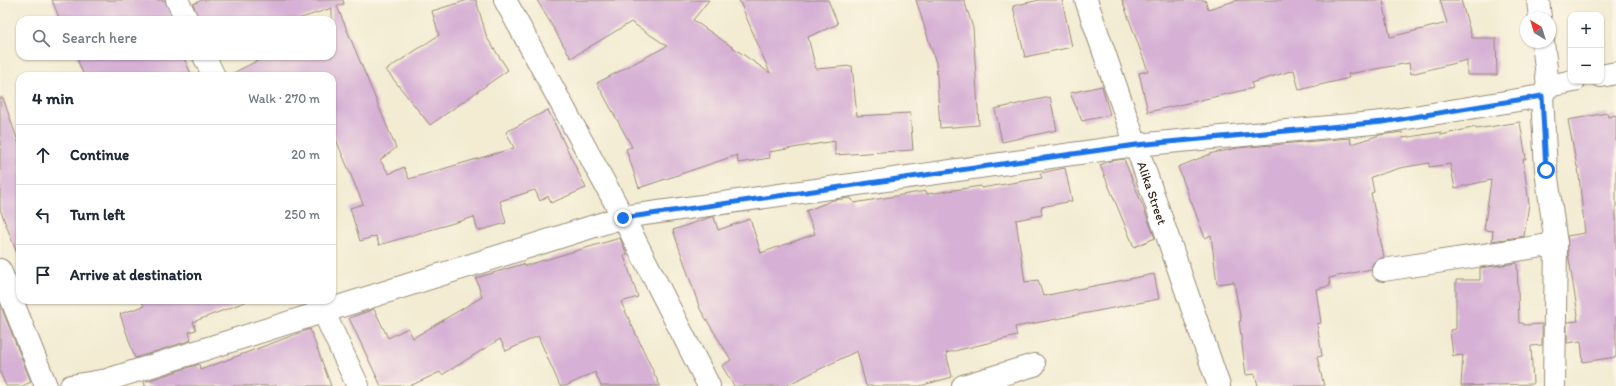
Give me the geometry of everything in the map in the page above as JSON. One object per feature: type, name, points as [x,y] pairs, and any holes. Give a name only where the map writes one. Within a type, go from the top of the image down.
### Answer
[{"type":"street","points":[[177,0],[185,16]]},
{"type":"street","points":[[505,0],[623,218],[709,386]]},
{"type":"street","name":"Alika Street","points":[[1086,0],[1219,386]]},
{"type":"street","points":[[1538,0],[1539,12]]},
{"type":"street","points":[[1543,48],[1546,170],[1556,244],[1554,386]]},
{"type":"street","points":[[206,60],[212,72]]},
{"type":"street","points":[[1604,75],[1616,73]]},
{"type":"street","points":[[336,301],[623,218],[1136,145],[1383,122],[1545,91],[1568,83]]},
{"type":"street","points":[[1383,270],[1556,244]]},
{"type":"street","points":[[0,270],[46,386]]},
{"type":"street","points":[[71,386],[108,383],[320,306],[358,386]]},
{"type":"street","points":[[963,386],[1034,365]]},
{"type":"building","points":[[52,0],[165,0],[171,16],[58,16]]},
{"type":"building","points":[[202,0],[343,0],[344,4],[337,6],[396,148],[380,160],[389,174],[404,167],[409,179],[514,148],[506,132],[548,110],[586,188],[551,203],[548,196],[540,201],[535,190],[500,201],[506,223],[478,231],[474,217],[379,245],[376,236],[360,241],[350,208],[363,204],[336,140],[336,72],[235,72],[259,60],[336,60],[336,16],[332,16],[332,8],[307,16],[198,16],[193,4]]},
{"type":"building","points":[[468,0],[476,0],[487,38],[508,70],[430,125],[386,70],[439,35],[432,11]]},
{"type":"building","points":[[537,0],[709,0],[693,20],[770,73],[739,0],[828,0],[838,24],[808,37],[816,69],[852,66],[857,116],[910,113],[913,150],[835,155],[835,141],[769,152],[770,158],[738,163],[737,155],[639,188],[626,149],[632,147],[597,83],[667,46],[631,22],[571,58]]},
{"type":"building","points":[[916,0],[964,0],[973,28],[979,125],[940,128],[936,63]]},
{"type":"building","points":[[1039,0],[1062,0],[1072,47],[1025,57],[1013,6]]},
{"type":"building","points":[[1122,0],[1205,0],[1208,9],[1238,0],[1383,0],[1390,37],[1447,23],[1440,0],[1461,0],[1472,38],[1496,38],[1497,75],[1467,75],[1467,60],[1411,74],[1409,63],[1348,74],[1349,78],[1299,90],[1294,70],[1251,83],[1253,88],[1148,112],[1139,73],[1148,71]]},
{"type":"building","points":[[78,60],[185,60],[190,72],[82,72]]},
{"type":"building","points":[[1102,86],[1110,115],[1082,121],[1070,93]]},
{"type":"building","points":[[1050,97],[1057,130],[1002,142],[995,109]]},
{"type":"building","points":[[0,98],[3,98],[16,135],[16,251],[0,209]]},
{"type":"building","points":[[1607,113],[1608,117],[1616,115],[1616,357],[1583,362],[1581,341],[1567,343],[1567,322],[1578,321],[1578,315],[1568,253],[1567,236],[1585,233],[1578,167],[1568,120]]},
{"type":"building","points":[[1520,122],[1526,159],[1523,159],[1529,204],[1524,236],[1492,241],[1493,231],[1484,230],[1491,180],[1455,188],[1450,164],[1429,167],[1429,163],[1400,168],[1371,177],[1374,192],[1371,193],[1384,257],[1375,261],[1371,269],[1329,278],[1330,286],[1316,289],[1321,323],[1317,324],[1322,356],[1317,357],[1324,386],[1258,386],[1255,374],[1246,375],[1239,321],[1241,321],[1234,282],[1217,284],[1211,235],[1205,238],[1178,167],[1213,153],[1238,148],[1350,138],[1351,144],[1380,135],[1402,132],[1403,138],[1441,132],[1441,135],[1476,127],[1476,129]]},
{"type":"building","points":[[1124,159],[1155,238],[1134,247],[1100,165],[1110,161]]},
{"type":"building","points":[[1065,168],[1072,201],[1041,207],[1042,215],[1016,220],[1025,282],[1038,280],[1043,296],[1154,274],[1159,299],[1015,327],[1017,336],[946,353],[952,377],[920,386],[866,386],[857,351],[785,386],[734,386],[722,366],[731,360],[700,309],[673,230],[711,217],[714,217],[718,230],[750,219],[761,253],[815,234],[806,211],[833,200],[851,198],[854,203],[926,191],[927,194],[981,186],[981,188],[1042,178],[1040,173]]},
{"type":"building","points":[[620,238],[627,255],[624,256],[638,297],[621,302],[660,386],[601,386],[595,372],[566,386],[560,386],[538,336],[506,351],[500,339],[442,375],[440,372],[410,386],[381,386],[349,318],[374,309],[388,338],[408,328],[413,338],[482,297],[476,278],[523,264],[524,266]]},
{"type":"building","points":[[1517,263],[1519,323],[1523,323],[1524,325],[1542,324],[1542,345],[1531,346],[1533,384],[1461,386],[1463,355],[1453,356],[1450,330],[1456,329],[1456,280],[1480,280],[1480,268]]},
{"type":"building","points":[[0,304],[31,382],[22,386],[6,386],[0,372]]},
{"type":"building","points":[[143,304],[240,304],[193,322],[196,330],[189,332],[191,340],[135,358],[120,314],[144,306]]},
{"type":"building","points":[[310,329],[331,386],[145,386],[144,382],[199,364],[200,370]]},
{"type":"route","points":[[623,218],[1136,145],[1383,122],[1542,96],[1546,170]]}]
